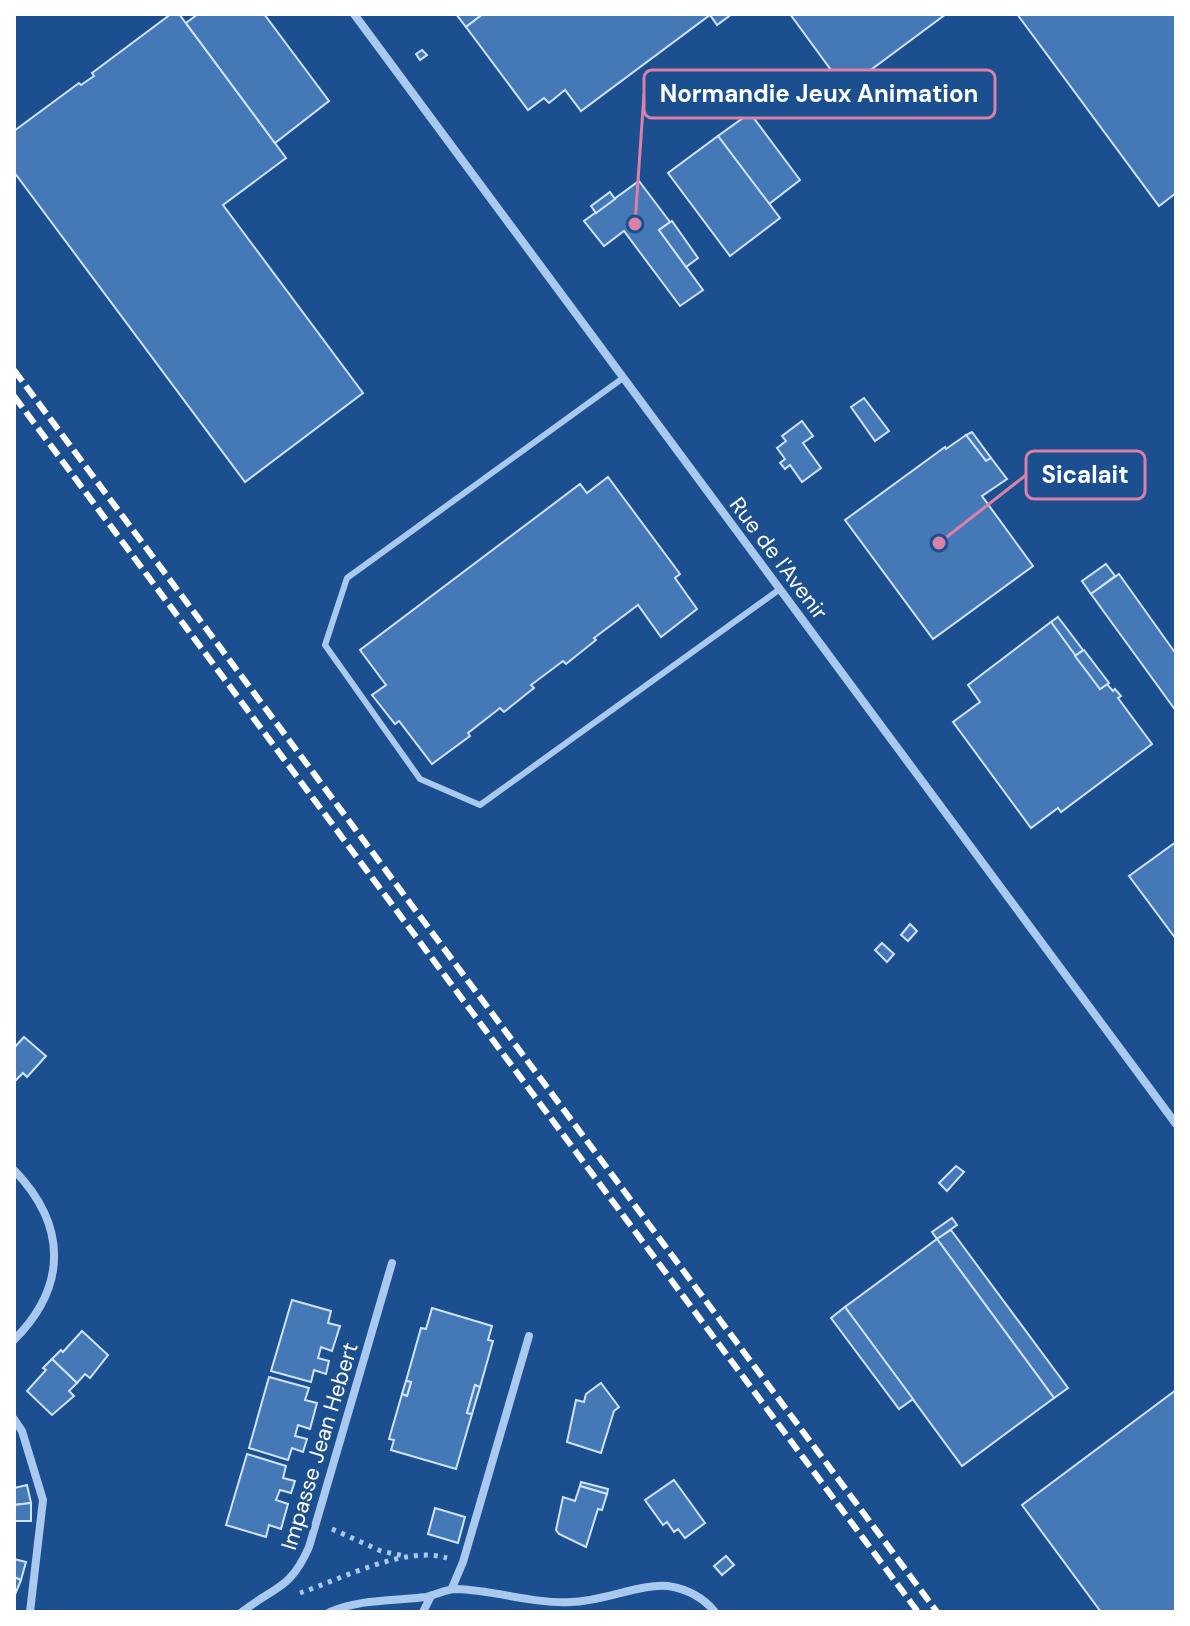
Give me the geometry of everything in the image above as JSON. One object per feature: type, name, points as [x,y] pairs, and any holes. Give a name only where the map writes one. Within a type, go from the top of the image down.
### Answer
[{"type":"street","name":"Rue de l'Avenir","points":[[354,14],[1176,1124]]},
{"type":"street","points":[[14,1170],[29,1185],[45,1209],[55,1251],[47,1295],[14,1340]]},
{"type":"street","name":"Impasse Jean Hebert","points":[[242,1612],[286,1584],[299,1570],[392,1263]]},
{"type":"street","points":[[452,1588],[463,1562],[529,1336]]},
{"type":"street","points":[[14,1419],[22,1431],[43,1500],[30,1612]]},
{"type":"street","points":[[330,1612],[345,1605],[431,1596],[452,1588],[532,1601],[572,1603],[663,1586],[683,1589],[705,1601],[715,1612]]},
{"type":"street","points":[[423,1612],[431,1596]]},
{"type":"lane","points":[[623,378],[347,578],[325,645],[420,779],[480,805],[780,589]]},
{"type":"path","points":[[316,1521],[359,1543],[405,1556]]},
{"type":"path","points":[[286,1584],[300,1593],[405,1556],[433,1553],[452,1559]]},
{"type":"building","points":[[171,14],[179,14],[286,158],[223,205],[363,393],[245,482],[14,172],[14,131],[79,83],[81,85],[94,76],[92,73]]},
{"type":"building","points":[[198,14],[264,14],[329,101],[275,143],[186,23]]},
{"type":"building","points":[[456,14],[483,14],[466,27]]},
{"type":"building","points":[[483,14],[732,14],[717,25],[710,15],[581,111],[565,90],[549,103],[544,98],[528,110],[466,27]]},
{"type":"building","points":[[790,14],[946,14],[845,89]]},
{"type":"building","points":[[1017,14],[1176,14],[1176,193],[1159,206]]},
{"type":"building","points":[[422,50],[427,55],[420,60],[416,54]]},
{"type":"building","points":[[750,113],[800,180],[769,204],[718,136]]},
{"type":"building","points":[[718,136],[780,218],[730,256],[668,173]]},
{"type":"building","points":[[639,181],[670,222],[659,230],[703,290],[680,306],[624,231],[604,246],[584,221]]},
{"type":"building","points":[[610,192],[615,199],[596,213],[591,206]]},
{"type":"building","points":[[672,221],[698,258],[686,267],[659,230]]},
{"type":"building","points":[[864,398],[889,431],[875,441],[851,407]]},
{"type":"building","points":[[802,421],[813,436],[803,443],[821,468],[802,482],[790,465],[785,469],[780,463],[785,459],[777,448],[786,441],[782,436]]},
{"type":"building","points":[[972,432],[991,458],[986,461],[966,435]]},
{"type":"building","points":[[966,435],[986,461],[991,458],[1007,479],[982,496],[1033,566],[933,639],[845,520]]},
{"type":"building","points":[[608,477],[680,574],[675,578],[697,609],[661,637],[638,605],[566,664],[563,661],[531,685],[534,688],[504,712],[500,708],[468,733],[470,736],[432,764],[399,721],[395,724],[372,695],[386,685],[360,650],[580,484],[587,493]]},
{"type":"building","points":[[1106,564],[1115,576],[1091,594],[1082,581]]},
{"type":"building","points":[[1119,574],[1176,654],[1176,711],[1091,594]]},
{"type":"building","points":[[1058,617],[1083,650],[1075,656],[1051,622]]},
{"type":"building","points":[[1051,622],[1100,689],[1107,684],[1121,696],[1118,698],[1152,744],[1061,812],[1058,808],[1031,828],[953,722],[980,702],[968,685]]},
{"type":"building","points":[[1084,650],[1109,683],[1100,689],[1075,656]]},
{"type":"building","points":[[1176,842],[1176,939],[1129,876]]},
{"type":"building","points":[[910,924],[917,931],[908,941],[901,935]]},
{"type":"building","points":[[882,943],[894,954],[887,962],[875,950]]},
{"type":"building","points":[[24,1037],[46,1056],[27,1077],[23,1073],[14,1082],[14,1048]]},
{"type":"building","points":[[956,1166],[964,1172],[947,1191],[939,1183]]},
{"type":"building","points":[[952,1218],[957,1225],[937,1239],[932,1232]]},
{"type":"building","points":[[951,1230],[1068,1388],[1054,1398],[937,1239]]},
{"type":"building","points":[[937,1239],[1054,1398],[962,1466],[845,1307]]},
{"type":"building","points":[[292,1300],[331,1311],[328,1323],[340,1326],[332,1351],[321,1347],[318,1358],[329,1361],[326,1374],[314,1370],[311,1382],[271,1371]]},
{"type":"building","points":[[845,1307],[913,1399],[899,1409],[831,1318]]},
{"type":"building","points":[[432,1308],[492,1326],[488,1340],[493,1341],[480,1387],[475,1385],[467,1413],[472,1414],[456,1469],[391,1450],[394,1440],[389,1439],[402,1394],[407,1396],[411,1382],[406,1381],[421,1328],[426,1329]]},
{"type":"building","points":[[82,1331],[108,1355],[90,1378],[85,1374],[77,1383],[52,1359]]},
{"type":"building","points":[[52,1359],[77,1383],[69,1391],[74,1396],[52,1415],[27,1391]]},
{"type":"building","points":[[269,1377],[309,1388],[305,1400],[317,1403],[310,1429],[298,1425],[295,1436],[307,1439],[303,1452],[292,1448],[288,1460],[249,1448]]},
{"type":"building","points":[[406,1381],[411,1382],[407,1396],[402,1394]]},
{"type":"building","points":[[601,1383],[619,1407],[614,1411],[601,1453],[567,1442],[576,1400],[584,1402],[586,1394]]},
{"type":"building","points":[[475,1385],[480,1387],[472,1414],[467,1413]]},
{"type":"building","points":[[1176,1390],[1176,1612],[1101,1612],[1022,1505]]},
{"type":"building","points":[[247,1454],[286,1466],[283,1478],[295,1481],[291,1493],[280,1490],[276,1500],[288,1504],[281,1529],[269,1525],[266,1537],[226,1525]]},
{"type":"building","points":[[674,1480],[705,1523],[685,1538],[678,1529],[674,1532],[667,1522],[663,1525],[645,1500]]},
{"type":"building","points":[[581,1482],[608,1489],[607,1494],[580,1486]]},
{"type":"building","points":[[27,1485],[31,1503],[14,1505],[14,1488]]},
{"type":"building","points":[[580,1486],[607,1494],[602,1510],[598,1509],[586,1547],[556,1530],[563,1497],[575,1501]]},
{"type":"building","points":[[31,1503],[31,1521],[14,1521],[14,1505]]},
{"type":"building","points":[[435,1508],[465,1517],[458,1543],[428,1534]]},
{"type":"building","points":[[726,1556],[734,1565],[722,1575],[714,1566]]},
{"type":"building","points":[[14,1559],[26,1562],[21,1580],[14,1577]]},
{"type":"building","points":[[14,1577],[21,1580],[14,1597]]},
{"type":"railway","points":[[14,370],[937,1612]]},
{"type":"railway","points":[[14,396],[918,1612]]},
{"type":"place","name":"Normandie Jeux Animation","points":[[635,224]]},
{"type":"place","name":"Sicalait","points":[[939,543]]}]
